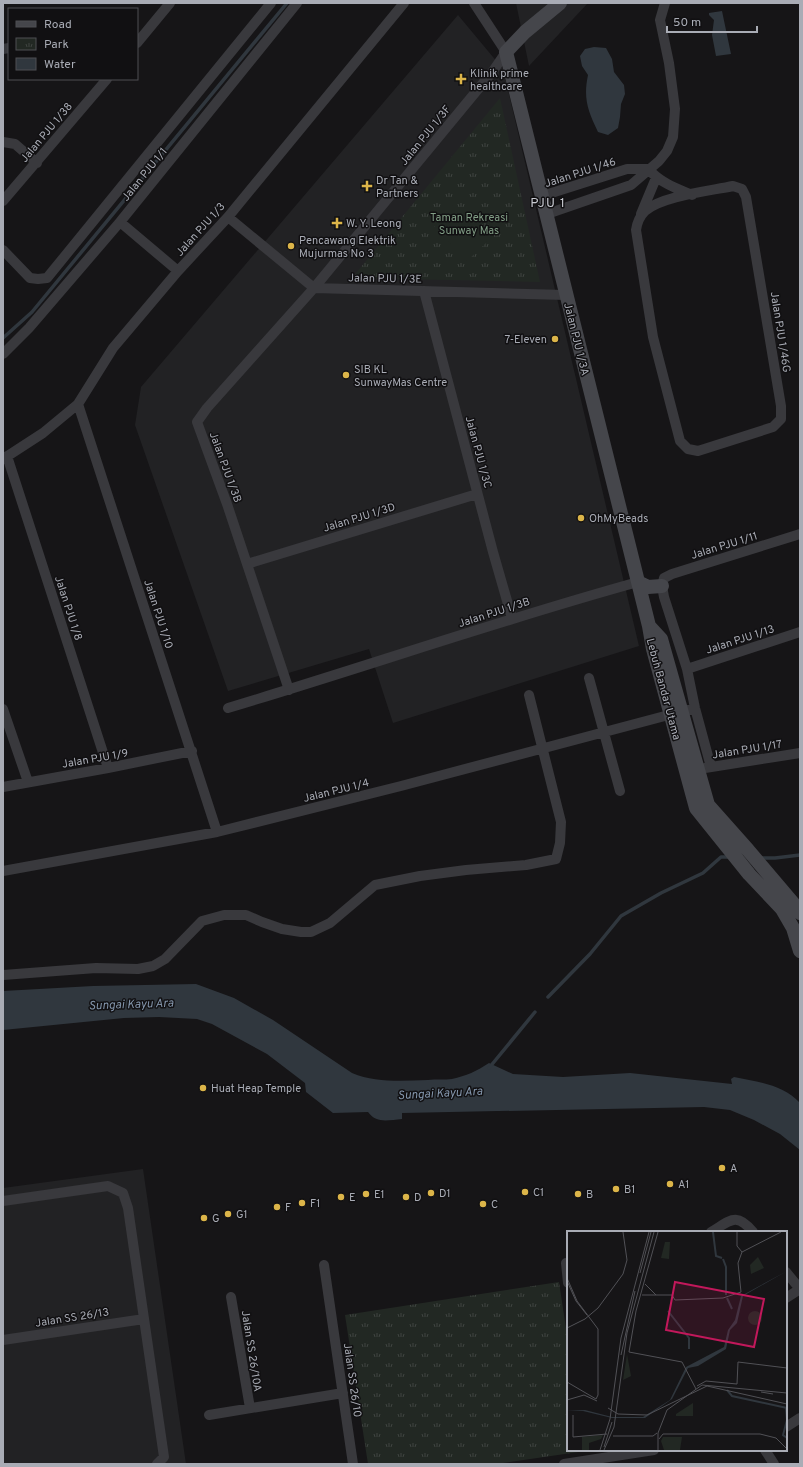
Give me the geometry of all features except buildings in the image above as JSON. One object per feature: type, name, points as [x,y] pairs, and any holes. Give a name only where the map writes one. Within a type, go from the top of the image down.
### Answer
[{"type":"main road","points":[[506,52],[526,32],[560,3]]},
{"type":"main road","name":"Jalan PJU 1/3A","points":[[506,52],[649,626]]},
{"type":"main road","points":[[638,582],[648,587],[662,586]]},
{"type":"main road","name":"Lebuh Bandar Utama","points":[[649,626],[661,639],[682,711],[704,768],[708,804],[731,852],[749,874],[782,909],[793,928],[800,951]]},
{"type":"main road","name":"Lebuh Bandar Utama","points":[[682,711],[696,808],[748,850],[800,913]]},
{"type":"street","points":[[138,42],[170,3]]},
{"type":"street","name":"Jalan PJU 1/1","points":[[3,250],[30,278],[47,278],[271,3]]},
{"type":"street","name":"Jalan PJU 1/1","points":[[3,354],[29,328],[120,222],[297,3]]},
{"type":"street","name":"Jalan PJU 1/3","points":[[5,457],[43,433],[78,404],[113,348],[178,271],[228,217],[404,3]]},
{"type":"street","points":[[474,3],[506,52]]},
{"type":"street","points":[[547,214],[631,185],[659,161],[667,151],[673,137],[675,110],[669,63],[660,20],[665,3]]},
{"type":"street","name":"Jalan PJU 1/3F","points":[[314,288],[493,71],[506,52]]},
{"type":"street","name":"Jalan PJU 1/38","points":[[3,201],[106,80]]},
{"type":"street","points":[[3,142],[15,144],[36,162]]},
{"type":"street","name":"Jalan PJU 1/46","points":[[542,196],[626,169],[648,169]]},
{"type":"street","points":[[648,169],[656,178],[673,187],[692,194]]},
{"type":"street","points":[[640,218],[656,178]]},
{"type":"street","name":"Jalan PJU 1/46G","points":[[732,186],[742,189],[746,197],[781,406],[781,419],[772,427],[698,451],[688,449],[680,441],[653,337],[636,230],[637,223],[640,218],[644,212],[650,208],[670,199],[692,194],[732,186]]},
{"type":"street","points":[[228,217],[314,288]]},
{"type":"street","points":[[120,222],[178,271]]},
{"type":"street","name":"Jalan PJU 1/3E","points":[[314,288],[566,295]]},
{"type":"street","name":"Jalan PJU 1/3B","points":[[289,690],[197,422],[207,408],[314,288]]},
{"type":"street","name":"Jalan PJU 1/3C","points":[[424,291],[477,494],[512,618]]},
{"type":"street","name":"Jalan PJU 1/10","points":[[78,404],[192,751],[217,832]]},
{"type":"street","name":"Jalan PJU 1/8","points":[[5,457],[108,768]]},
{"type":"street","name":"Jalan PJU 1/3D","points":[[247,564],[477,494]]},
{"type":"street","name":"Jalan PJU 1/11","points":[[662,586],[664,578],[672,574],[800,534]]},
{"type":"street","name":"Jalan PJU 1/3B","points":[[228,708],[289,690],[512,618],[638,582]]},
{"type":"street","points":[[662,586],[664,597],[687,669],[682,711]]},
{"type":"street","name":"Jalan PJU 1/13","points":[[687,669],[800,632]]},
{"type":"street","points":[[589,678],[620,791]]},
{"type":"street","points":[[3,975],[96,968],[138,969],[153,966],[165,960],[202,921],[224,915],[246,915],[282,929],[311,932],[330,923],[375,885],[450,872],[526,866],[556,859],[560,843],[561,822],[529,695]]},
{"type":"street","points":[[3,709],[28,782]]},
{"type":"street","name":"Jalan PJU 1/4","points":[[3,871],[217,832],[401,786],[682,711]]},
{"type":"street","name":"Jalan PJU 1/9","points":[[3,787],[192,751]]},
{"type":"street","name":"Jalan PJU 1/17","points":[[704,768],[800,753]]},
{"type":"street","points":[[3,1201],[108,1186],[123,1193],[128,1208],[144,1319],[161,1460]]},
{"type":"street","points":[[713,1231],[734,1219],[741,1220],[752,1231]]},
{"type":"street","points":[[567,1263],[567,1273]]},
{"type":"street","name":"Jalan SS 26/10","points":[[324,1265],[353,1464]]},
{"type":"street","points":[[787,1273],[800,1289],[787,1297]]},
{"type":"street","name":"Jalan SS 26/10A","points":[[232,1297],[250,1408]]},
{"type":"street","name":"Jalan SS 26/13","points":[[3,1340],[144,1319]]},
{"type":"street","name":"Jalan SS 26/10A","points":[[210,1415],[343,1393]]},
{"type":"street","points":[[787,1426],[800,1418]]},
{"type":"street","points":[[564,1464],[590,1455],[641,1451]]},
{"type":"street","points":[[766,1451],[774,1464]]},
{"type":"shaded area","points":[[516,3],[588,3],[529,66]]},
{"type":"shaded area","points":[[458,15],[503,69],[639,646],[393,723],[369,649],[228,691],[135,425],[141,387]]},
{"type":"shaded area","points":[[143,1169],[186,1464],[3,1464],[3,1188]]},
{"type":"green space","name":"Taman Rekreasi Sunway Mas","points":[[500,98],[540,282],[352,278]]},
{"type":"green space","points":[[452,205],[487,242],[467,261],[432,224]]},
{"type":"green space","points":[[559,1282],[567,1335],[567,1451],[585,1451],[496,1464],[368,1464],[345,1315]]},
{"type":"water","points":[[722,11],[731,54],[716,56],[712,35],[714,20],[709,13]]},
{"type":"water","points":[[594,47],[606,48],[612,59],[614,72],[624,85],[625,94],[621,104],[618,128],[608,135],[598,132],[587,105],[586,91],[588,75],[582,66],[580,56],[585,49]]},
{"type":"water","name":"Sungai Kayu Ara","points":[[196,984],[234,998],[273,1020],[352,1073],[380,1080],[399,1081],[452,1079],[471,1073],[489,1063],[513,1074],[563,1077],[630,1073],[732,1084],[731,1079],[734,1077],[761,1082],[786,1092],[800,1103],[800,1150],[780,1134],[754,1120],[730,1110],[704,1107],[402,1113],[402,1119],[387,1120],[379,1120],[371,1116],[368,1112],[333,1113],[306,1092],[305,1083],[267,1054],[212,1024],[197,1019],[159,1017],[124,1018],[3,1030],[3,991],[93,986]]},
{"type":"waterway","points":[[3,338],[32,312],[287,3]]},
{"type":"waterway","points":[[759,858],[800,855]]},
{"type":"waterway","points":[[548,997],[590,954],[621,916],[661,893],[703,873],[721,857],[731,857]]},
{"type":"waterway","points":[[489,1068],[535,1012]]},
{"type":"place","name":"Klinik prime healthcare","points":[[461,79]]},
{"type":"place","name":"Dr Tan & Partners","points":[[367,186]]},
{"type":"place","name":"W. Y. Leong","points":[[337,223]]},
{"type":"place","name":"Pencawang Elektrik Mujurmas No 3","points":[[291,246]]},
{"type":"place","name":"7-Eleven","points":[[555,339]]},
{"type":"place","name":"SIB KL SunwayMas Centre","points":[[346,375]]},
{"type":"place","name":"OhMyBeads","points":[[581,518]]},
{"type":"place","name":"Huat Heap Temple","points":[[203,1088]]},
{"type":"place","name":"A","points":[[722,1168]]},
{"type":"place","name":"A1","points":[[670,1184]]},
{"type":"place","name":"B1","points":[[616,1189]]},
{"type":"place","name":"C1","points":[[525,1192]]},
{"type":"place","name":"D1","points":[[431,1193]]},
{"type":"place","name":"E1","points":[[366,1194]]},
{"type":"place","name":"B","points":[[578,1194]]},
{"type":"place","name":"E","points":[[341,1197]]},
{"type":"place","name":"D","points":[[406,1197]]},
{"type":"place","name":"F1","points":[[302,1203]]},
{"type":"place","name":"C","points":[[483,1204]]},
{"type":"place","name":"F","points":[[277,1207]]},
{"type":"place","name":"G1","points":[[228,1214]]},
{"type":"place","name":"G","points":[[204,1218]]},
{"type":"district","name":"PJU 1","points":[[548,202]]}]
